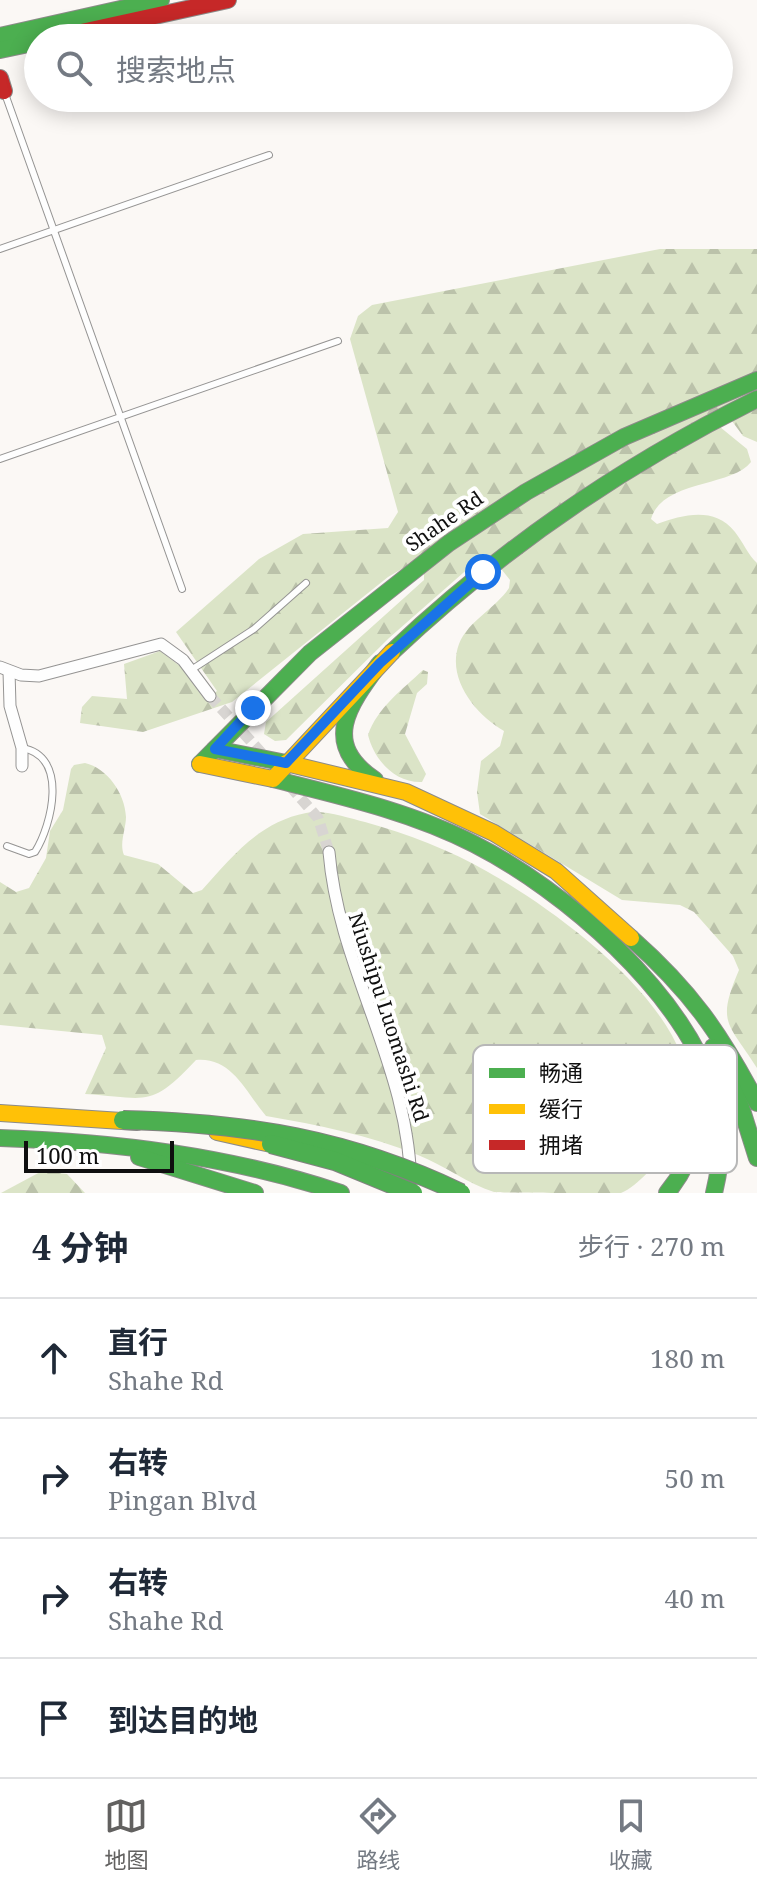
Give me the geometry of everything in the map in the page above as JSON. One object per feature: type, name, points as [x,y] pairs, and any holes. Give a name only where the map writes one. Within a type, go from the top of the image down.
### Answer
[{"type":"main road","points":[[54,24],[161,0]]},
{"type":"main road","points":[[118,24],[228,0]]},
{"type":"main road","points":[[0,36],[24,31]]},
{"type":"main road","points":[[0,50],[24,45]]},
{"type":"main road","name":"Shahe Rd","points":[[273,779],[200,764],[320,644],[459,536],[526,492],[624,437],[757,380]]},
{"type":"main road","points":[[693,1045],[657,998],[590,924],[500,859],[392,810],[273,779],[380,663],[483,572],[572,506],[674,442],[757,399]]},
{"type":"main road","points":[[380,663],[360,705],[355,733],[361,752],[374,769],[400,790]]},
{"type":"main road","points":[[215,749],[400,790],[494,833],[556,871],[593,901],[663,970],[677,979],[703,1010],[725,1045]]},
{"type":"main road","points":[[663,970],[711,1045]]},
{"type":"main road","points":[[657,998],[684,1045]]},
{"type":"main road","points":[[737,1063],[757,1103]]},
{"type":"main road","points":[[737,1098],[757,1158]]},
{"type":"main road","points":[[0,1113],[123,1120],[227,1133],[335,1161],[412,1193]]},
{"type":"main road","points":[[123,1120],[204,1121],[340,1142],[420,1171],[461,1193]]},
{"type":"main road","points":[[0,1138],[86,1141],[171,1151],[250,1168],[341,1193]]},
{"type":"main road","points":[[86,1141],[255,1193]]},
{"type":"main road","points":[[667,1193],[680,1173]]},
{"type":"main road","points":[[714,1193],[717,1173]]},
{"type":"street","points":[[22,766],[22,748],[10,706],[5,669],[39,676],[161,644],[176,653],[210,696]]},
{"type":"street","name":"Niushipu Luomashi Rd","points":[[329,852],[330,884],[341,927],[404,1112],[411,1151],[412,1193]]},
{"type":"lane","points":[[2,84],[182,589]]},
{"type":"lane","points":[[0,249],[269,155]]},
{"type":"lane","points":[[0,459],[338,341]]},
{"type":"lane","points":[[191,670],[254,629],[306,583]]},
{"type":"lane","points":[[7,846],[29,854],[35,852],[51,815],[48,766],[36,753],[22,748]]},
{"type":"green space","points":[[660,249],[757,249],[757,442],[743,436],[732,421],[720,427],[747,449],[751,462],[729,476],[669,497],[658,506],[651,519],[657,524],[698,515],[718,519],[735,532],[757,563],[757,1068],[728,1022],[728,1002],[739,970],[733,956],[694,912],[680,905],[622,900],[480,814],[477,792],[481,761],[500,746],[504,731],[483,716],[466,695],[460,683],[456,657],[459,644],[469,628],[509,588],[510,580],[494,560],[482,559],[471,566],[389,638],[286,740],[275,741],[264,734],[266,722],[424,580],[424,568],[412,563],[388,577],[232,702],[143,732],[80,723],[82,707],[92,696],[127,699],[124,664],[160,651],[180,666],[205,700],[217,691],[176,632],[259,559],[303,534],[388,528],[398,512],[350,339],[358,316],[372,305]]},
{"type":"green space","points":[[423,670],[428,672],[427,684],[417,693],[405,734],[426,774],[422,782],[403,778],[387,768],[375,753],[368,735],[384,708]]},
{"type":"green space","points":[[85,763],[101,770],[118,791],[126,817],[122,841],[124,855],[158,864],[193,893],[202,890],[248,842],[274,824],[320,812],[365,822],[428,843],[474,864],[559,919],[600,951],[637,988],[667,1027],[675,1045],[473,1045],[473,1173],[647,1173],[621,1193],[494,1192],[400,1148],[362,1136],[266,1116],[237,1078],[219,1064],[208,1061],[196,1060],[168,1087],[147,1097],[85,1094],[106,1048],[102,1035],[0,1025],[0,882],[16,892],[29,888],[46,858],[50,831],[63,810],[74,765]]},
{"type":"green space","points":[[42,1171],[67,1174],[85,1193],[1,1193]]},
{"type":"tunnel","points":[[210,696],[266,758]]},
{"type":"tunnel","points":[[290,786],[318,818],[329,852]]},
{"type":"traffic: fast","points":[[54,24],[161,0]]},
{"type":"traffic: fast","points":[[0,36],[24,31]]},
{"type":"traffic: fast","points":[[0,50],[24,45]]},
{"type":"traffic: fast","points":[[200,764],[310,653],[449,543],[526,492],[624,437],[757,380]]},
{"type":"traffic: fast","points":[[392,652],[476,578],[565,512],[658,452],[757,399]]},
{"type":"traffic: fast","points":[[375,780],[358,766],[348,752],[344,738],[350,709],[380,663]]},
{"type":"traffic: fast","points":[[215,749],[286,763]]},
{"type":"traffic: fast","points":[[273,779],[426,823],[474,844],[509,864],[582,916],[616,948],[648,981],[693,1045]]},
{"type":"traffic: fast","points":[[631,938],[671,976],[724,1045]]},
{"type":"traffic: fast","points":[[737,1067],[757,1103]]},
{"type":"traffic: fast","points":[[737,1098],[757,1158]]},
{"type":"traffic: fast","points":[[123,1120],[212,1125],[296,1137],[378,1159],[461,1193]]},
{"type":"traffic: fast","points":[[0,1138],[87,1143],[173,1153],[257,1169],[341,1193]]},
{"type":"traffic: fast","points":[[271,1144],[335,1161],[413,1193]]},
{"type":"traffic: fast","points":[[139,1157],[255,1193]]},
{"type":"traffic: fast","points":[[667,1193],[681,1173]]},
{"type":"traffic: fast","points":[[714,1193],[718,1173]]},
{"type":"traffic: slow","points":[[200,764],[273,779],[392,652]]},
{"type":"traffic: slow","points":[[286,763],[406,792],[494,833],[556,871],[631,938]]},
{"type":"traffic: slow","points":[[0,1113],[137,1122]]},
{"type":"traffic: slow","points":[[217,1132],[271,1144]]},
{"type":"traffic: jam","points":[[118,24],[228,0]]},
{"type":"traffic: jam","points":[[0,78],[4,91]]},
{"type":"route","points":[[253,708],[215,749],[286,763],[380,663],[483,572]]}]
